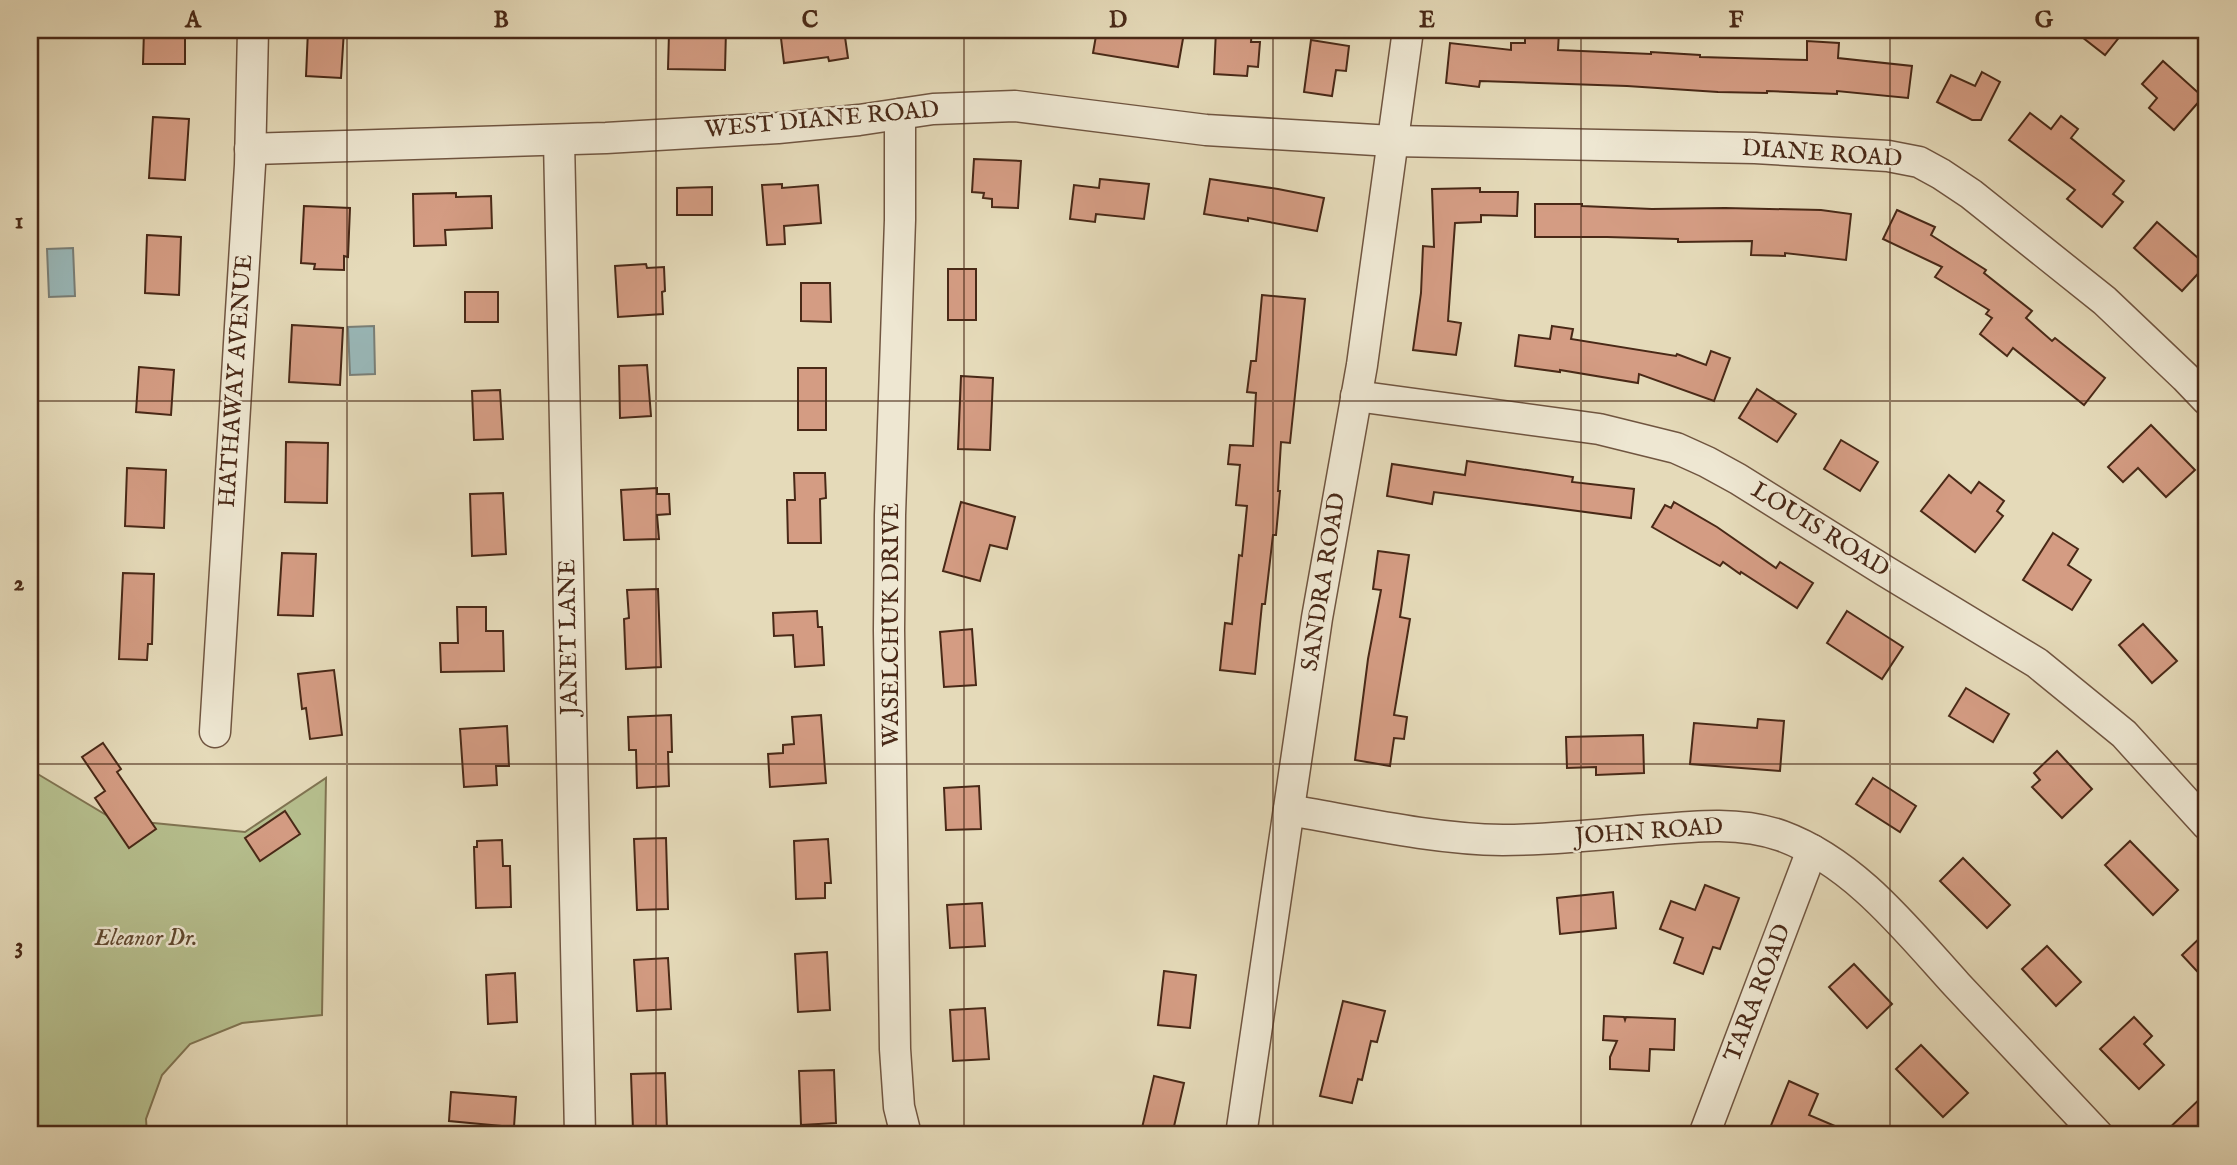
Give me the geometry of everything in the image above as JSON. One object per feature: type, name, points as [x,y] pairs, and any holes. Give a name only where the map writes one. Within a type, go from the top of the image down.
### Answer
[{"type":"street","name":"HATHAWAY AVENUE","points":[[215,732],[250,149],[253,30]]},
{"type":"street","name":"SANDRA ROAD","points":[[1241,1135],[1317,618],[1356,396],[1408,30]]},
{"type":"street","name":"WEST DIANE ROAD","points":[[250,149],[559,140],[778,128],[966,107],[1015,106],[1206,130],[1392,141]]},
{"type":"street","name":"WASELCHUK DRIVE","points":[[900,114],[900,220],[889,630],[895,1049],[900,1107],[906,1135]]},
{"type":"street","name":"JANET LANE","points":[[559,140],[580,1135]]},
{"type":"street","name":"DIANE ROAD","points":[[1392,141],[1755,148],[1842,152],[1919,162],[1971,194],[2105,301],[2207,400]]},
{"type":"street","name":"LOUIS ROAD","points":[[1356,396],[1599,429],[1676,448],[1707,462],[2037,663],[2124,734],[2207,825]]},
{"type":"street","name":"JOHN ROAD","points":[[1289,810],[1428,832],[1501,840],[1716,825],[1781,835],[1836,864],[1899,922],[2098,1135]]},
{"type":"street","name":"TARA ROAD","points":[[1704,1135],[1812,850]]},
{"type":"green space","name":"Eleanor Dr.","points":[[36,773],[113,819],[245,832],[326,778],[322,1015],[242,1023],[190,1044],[162,1075],[146,1119],[147,1135],[30,1135],[30,870]]},
{"type":"water","points":[[73,248],[75,296],[49,297],[47,249]]},
{"type":"water","points":[[374,326],[375,374],[350,375],[348,327]]},
{"type":"building","points":[[144,30],[185,30],[185,64],[143,64]]},
{"type":"building","points":[[308,30],[344,30],[341,78],[306,76]]},
{"type":"building","points":[[706,30],[726,30],[725,70],[668,69],[669,33],[706,35]]},
{"type":"building","points":[[780,30],[844,30],[848,58],[829,61],[828,57],[784,63]]},
{"type":"building","points":[[1097,30],[1164,30],[1184,33],[1178,67],[1093,53]]},
{"type":"building","points":[[1216,30],[1252,30],[1251,42],[1260,42],[1258,67],[1248,66],[1247,76],[1214,74]]},
{"type":"building","points":[[1525,30],[1559,32],[1558,50],[1651,52],[1700,57],[1807,60],[1807,41],[1839,43],[1838,58],[1912,66],[1908,98],[1837,91],[1837,94],[1718,92],[1480,81],[1479,87],[1446,83],[1450,43],[1511,50],[1511,43],[1525,43]]},
{"type":"building","points":[[2073,30],[2125,30],[2105,55]]},
{"type":"building","points":[[1311,40],[1349,46],[1346,71],[1336,70],[1332,96],[1304,92]]},
{"type":"building","points":[[2163,61],[2203,97],[2174,130],[2149,108],[2157,98],[2142,84]]},
{"type":"building","points":[[1982,72],[2000,82],[1981,120],[1972,120],[1937,102],[1951,75],[1975,86]]},
{"type":"building","points":[[2030,113],[2051,129],[2061,116],[2078,129],[2071,138],[2124,181],[2113,194],[2123,202],[2102,227],[2067,199],[2075,190],[2009,140]]},
{"type":"building","points":[[153,117],[189,119],[185,180],[149,178]]},
{"type":"building","points":[[974,159],[1021,161],[1018,208],[992,207],[992,199],[983,198],[984,193],[972,192]]},
{"type":"building","points":[[1100,179],[1149,184],[1144,219],[1096,214],[1095,222],[1070,219],[1074,185],[1099,188]]},
{"type":"building","points":[[1210,179],[1324,198],[1317,231],[1248,218],[1248,221],[1204,214]]},
{"type":"building","points":[[782,184],[782,188],[818,185],[821,223],[784,226],[785,244],[767,245],[762,185]]},
{"type":"building","points":[[712,187],[712,215],[677,215],[677,188]]},
{"type":"building","points":[[1480,188],[1480,192],[1518,192],[1517,216],[1481,215],[1481,222],[1455,223],[1448,321],[1461,323],[1456,355],[1413,350],[1421,293],[1423,246],[1434,247],[1432,189]]},
{"type":"building","points":[[456,193],[456,197],[491,196],[492,228],[445,230],[446,245],[414,246],[413,194]]},
{"type":"building","points":[[1535,204],[1652,209],[1821,210],[1851,214],[1846,260],[1785,253],[1785,256],[1751,255],[1752,241],[1678,242],[1678,239],[1535,237]]},
{"type":"building","points":[[304,206],[350,208],[348,257],[344,256],[344,270],[314,269],[315,264],[301,263]]},
{"type":"building","points":[[1897,210],[1935,227],[1931,235],[1986,270],[1984,273],[2032,311],[2026,318],[2052,341],[2055,338],[2105,378],[2084,405],[2013,348],[2007,356],[1980,334],[1992,318],[1986,314],[1989,310],[1935,277],[1942,267],[1883,239]]},
{"type":"building","points":[[2157,222],[2206,265],[2182,291],[2134,248]]},
{"type":"building","points":[[147,235],[181,237],[179,295],[145,293]]},
{"type":"building","points":[[646,264],[647,268],[664,267],[663,314],[618,317],[615,266]]},
{"type":"building","points":[[948,269],[976,269],[976,320],[948,320]]},
{"type":"building","points":[[801,283],[830,283],[831,322],[801,321]]},
{"type":"building","points":[[465,292],[498,292],[498,322],[465,322]]},
{"type":"building","points":[[1262,295],[1305,299],[1290,443],[1281,442],[1276,535],[1273,535],[1265,604],[1262,604],[1255,674],[1220,670],[1225,623],[1232,624],[1247,506],[1236,505],[1240,465],[1228,464],[1230,445],[1253,446],[1256,393],[1247,392],[1251,361],[1256,361]]},
{"type":"building","points":[[292,325],[343,328],[340,385],[289,382]]},
{"type":"building","points":[[1552,326],[1573,329],[1571,339],[1676,356],[1677,354],[1706,365],[1711,351],[1730,358],[1714,401],[1639,374],[1638,383],[1560,370],[1515,366],[1519,335],[1550,339]]},
{"type":"building","points":[[647,365],[651,416],[620,418],[619,366]]},
{"type":"building","points":[[139,367],[174,370],[171,415],[136,412]]},
{"type":"building","points":[[798,368],[826,368],[826,430],[798,430]]},
{"type":"building","points":[[961,376],[993,378],[990,450],[958,449]]},
{"type":"building","points":[[1757,389],[1796,414],[1777,442],[1739,418]]},
{"type":"building","points":[[500,390],[503,439],[474,440],[472,391]]},
{"type":"building","points":[[2151,425],[2195,470],[2166,497],[2138,468],[2123,482],[2108,467]]},
{"type":"building","points":[[1841,440],[1878,462],[1860,491],[1824,469]]},
{"type":"building","points":[[286,442],[328,443],[327,503],[285,502]]},
{"type":"building","points":[[1467,461],[1573,477],[1572,482],[1634,489],[1631,518],[1434,492],[1432,504],[1387,496],[1392,464],[1465,475]]},
{"type":"building","points":[[127,468],[166,470],[164,528],[125,526]]},
{"type":"building","points":[[794,473],[825,473],[826,498],[820,499],[821,543],[788,543],[787,500],[795,500]]},
{"type":"building","points":[[1949,475],[1971,493],[1979,482],[2004,501],[1997,511],[2003,516],[1975,552],[1921,511]]},
{"type":"building","points":[[657,488],[657,494],[669,494],[670,514],[657,515],[659,539],[624,540],[621,490]]},
{"type":"building","points":[[503,493],[506,554],[472,556],[470,494]]},
{"type":"building","points":[[961,502],[1015,517],[1007,549],[990,545],[980,581],[943,571]]},
{"type":"building","points":[[1674,502],[1717,527],[1776,568],[1780,562],[1813,583],[1797,608],[1741,572],[1740,574],[1723,562],[1720,566],[1652,527],[1665,505],[1671,508]]},
{"type":"building","points":[[2053,533],[2078,549],[2068,565],[2091,580],[2072,610],[2023,580]]},
{"type":"building","points":[[1378,551],[1409,555],[1400,617],[1410,619],[1394,715],[1407,717],[1404,739],[1394,738],[1390,766],[1355,760],[1368,659],[1381,590],[1373,589]]},
{"type":"building","points":[[282,553],[316,554],[313,616],[278,615]]},
{"type":"building","points":[[123,573],[154,574],[152,644],[148,644],[147,660],[119,659]]},
{"type":"building","points":[[658,589],[661,667],[626,669],[624,619],[629,618],[627,590]]},
{"type":"building","points":[[457,607],[486,607],[486,631],[503,631],[504,671],[441,672],[440,643],[458,643]]},
{"type":"building","points":[[817,611],[818,627],[822,627],[824,665],[795,667],[793,635],[774,636],[773,613]]},
{"type":"building","points":[[1847,611],[1903,647],[1882,679],[1827,643]]},
{"type":"building","points":[[2143,624],[2177,661],[2152,683],[2119,645]]},
{"type":"building","points":[[972,629],[976,685],[944,687],[940,632]]},
{"type":"building","points":[[334,670],[342,735],[310,739],[306,708],[302,709],[298,674]]},
{"type":"building","points":[[1966,688],[2009,714],[1993,742],[1949,716]]},
{"type":"building","points":[[671,715],[669,786],[637,788],[636,750],[629,750],[628,717]]},
{"type":"building","points":[[821,715],[826,783],[770,787],[768,754],[783,753],[783,745],[794,744],[792,717]]},
{"type":"building","points":[[1758,719],[1784,721],[1780,771],[1690,764],[1694,723],[1757,728]]},
{"type":"building","points":[[507,726],[509,766],[496,766],[497,785],[464,787],[460,729]]},
{"type":"building","points":[[1643,735],[1644,773],[1596,775],[1596,767],[1567,768],[1566,737]]},
{"type":"building","points":[[103,743],[121,769],[117,772],[156,829],[129,848],[95,798],[105,791],[82,757]]},
{"type":"building","points":[[2057,751],[2092,789],[2062,818],[2032,787],[2040,780],[2034,773]]},
{"type":"building","points":[[1873,778],[1916,806],[1900,832],[1856,804]]},
{"type":"building","points":[[979,786],[981,829],[946,830],[944,788]]},
{"type":"building","points":[[285,811],[300,834],[260,861],[245,838]]},
{"type":"building","points":[[666,838],[668,909],[637,910],[634,839]]},
{"type":"building","points":[[828,839],[831,883],[825,883],[825,898],[796,899],[794,841]]},
{"type":"building","points":[[502,840],[503,866],[510,866],[511,907],[476,908],[474,847],[477,847],[477,841]]},
{"type":"building","points":[[2130,841],[2178,890],[2153,915],[2105,865]]},
{"type":"building","points":[[1963,858],[2010,905],[1987,928],[1940,881]]},
{"type":"building","points":[[1705,885],[1739,898],[1720,949],[1713,947],[1703,974],[1674,963],[1683,938],[1660,929],[1671,901],[1695,910]]},
{"type":"building","points":[[1613,892],[1616,928],[1560,934],[1557,898]]},
{"type":"building","points":[[982,903],[985,946],[950,948],[947,905]]},
{"type":"building","points":[[2207,931],[2207,982],[2182,955]]},
{"type":"building","points":[[2047,946],[2081,982],[2056,1006],[2022,969]]},
{"type":"building","points":[[827,952],[830,1010],[798,1012],[795,954]]},
{"type":"building","points":[[668,958],[671,1009],[637,1011],[634,960]]},
{"type":"building","points":[[1854,964],[1892,1004],[1867,1028],[1829,987]]},
{"type":"building","points":[[1164,971],[1196,975],[1190,1028],[1158,1025]]},
{"type":"building","points":[[515,973],[517,1022],[488,1024],[486,975]]},
{"type":"building","points":[[1343,1001],[1385,1011],[1377,1042],[1371,1041],[1362,1080],[1358,1079],[1352,1103],[1320,1096]]},
{"type":"building","points":[[985,1008],[989,1059],[953,1061],[950,1010]]},
{"type":"building","points":[[1604,1016],[1624,1017],[1625,1020],[1626,1017],[1675,1019],[1674,1050],[1650,1049],[1649,1071],[1610,1069],[1610,1057],[1617,1041],[1603,1040]]},
{"type":"building","points":[[2134,1017],[2152,1036],[2144,1044],[2164,1065],[2139,1089],[2100,1049]]},
{"type":"building","points":[[1921,1045],[1968,1093],[1943,1117],[1896,1069]]},
{"type":"building","points":[[834,1070],[836,1123],[801,1125],[799,1071]]},
{"type":"building","points":[[665,1073],[667,1128],[633,1130],[631,1074]]},
{"type":"building","points":[[1154,1076],[1184,1083],[1172,1135],[1142,1128]]},
{"type":"building","points":[[1789,1081],[1818,1094],[1809,1115],[1856,1135],[1788,1135],[1770,1128]]},
{"type":"building","points":[[451,1092],[516,1097],[514,1127],[449,1121]]},
{"type":"building","points":[[2207,1092],[2207,1135],[2162,1135]]}]
